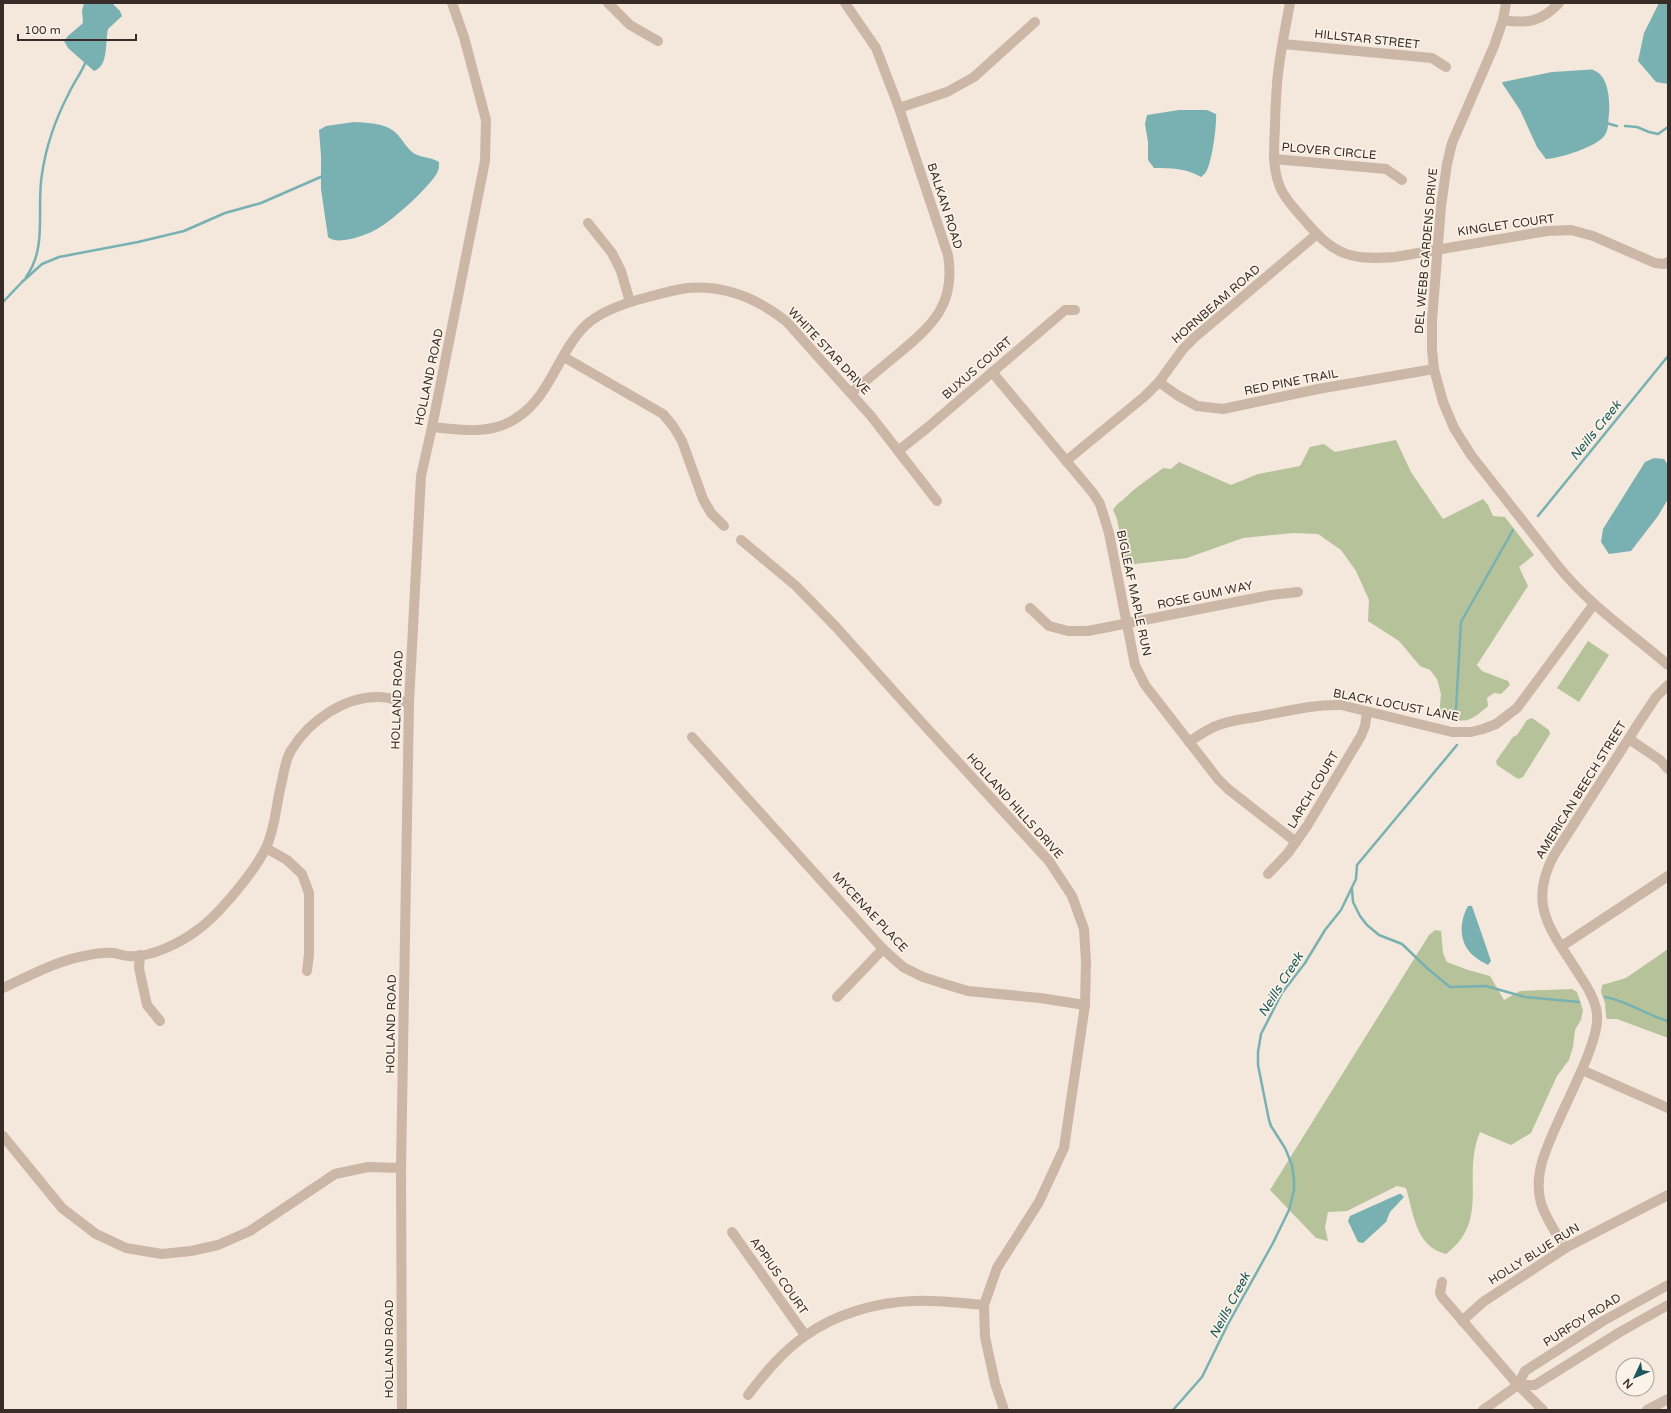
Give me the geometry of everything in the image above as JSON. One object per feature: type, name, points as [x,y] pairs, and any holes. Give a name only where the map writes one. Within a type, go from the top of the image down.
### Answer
[{"type":"street","name":"HOLLAND ROAD","points":[[402,1410],[401,1168],[409,703],[420,476],[432,426],[485,161],[486,120],[464,37],[452,3]]},
{"type":"street","points":[[608,3],[630,25],[658,41]]},
{"type":"street","name":"BALKAN ROAD","points":[[845,3],[876,48],[899,108],[948,255],[950,269],[950,285],[937,317],[923,333],[851,393]]},
{"type":"street","name":"KINGLET COURT","points":[[1290,3],[1277,84],[1274,159],[1275,174],[1280,188],[1317,234],[1336,249],[1356,257],[1371,259],[1395,257],[1546,231],[1571,230],[1593,236],[1655,263],[1664,264],[1668,262]]},
{"type":"street","name":"DEL WEBB GARDENS DRIVE","points":[[1506,3],[1494,46],[1452,143],[1446,164],[1432,322],[1434,369],[1443,402],[1454,428],[1470,455],[1569,580],[1594,604],[1668,665]]},
{"type":"street","points":[[1502,20],[1529,22],[1552,11],[1559,3]]},
{"type":"street","points":[[899,108],[947,92],[974,77],[1035,22]]},
{"type":"street","name":"HILLSTAR STREET","points":[[1283,44],[1432,58],[1446,68]]},
{"type":"street","name":"PLOVER CIRCLE","points":[[1274,159],[1386,169],[1402,180]]},
{"type":"street","points":[[588,223],[612,253],[621,271],[630,302]]},
{"type":"street","name":"HORNBEAM ROAD","points":[[1066,461],[1145,396],[1159,382],[1171,363],[1194,338],[1317,234]]},
{"type":"street","name":"WHITE STAR DRIVE","points":[[432,426],[477,430],[497,427],[515,420],[537,400],[576,337],[586,325],[596,317],[630,302],[687,288],[709,288],[734,293],[758,301],[772,309],[786,321],[872,416],[937,501]]},
{"type":"street","name":"BUXUS COURT","points":[[898,451],[1065,310],[1075,310]]},
{"type":"street","points":[[564,357],[663,414],[673,426],[682,441],[704,500],[711,513],[724,526]]},
{"type":"street","name":"RED PINE TRAIL","points":[[1159,382],[1177,396],[1197,406],[1223,409],[1318,389],[1434,369]]},
{"type":"street","name":"BIGLEAF MAPLE RUN","points":[[992,372],[1093,493],[1104,516],[1128,624],[1135,665],[1145,684],[1218,779],[1228,789],[1296,842]]},
{"type":"street","name":"HOLLAND HILLS DRIVE","points":[[741,540],[796,586],[836,627],[1051,864],[1072,896],[1084,929],[1086,962],[1085,1005],[1064,1148],[1039,1202],[997,1268],[984,1305],[984,1337],[995,1383],[1004,1410]]},
{"type":"street","name":"ROSE GUM WAY","points":[[1030,608],[1049,626],[1068,632],[1088,631],[1271,595],[1298,592]]},
{"type":"street","name":"BLACK LOCUST LANE","points":[[1189,742],[1215,726],[1231,721],[1312,706],[1341,705],[1452,732],[1471,732],[1483,729],[1496,724],[1518,708],[1594,604]]},
{"type":"street","name":"AMERICAN BEECH STREET","points":[[1565,1248],[1546,1216],[1540,1201],[1538,1183],[1545,1151],[1582,1070],[1593,1041],[1596,1028],[1597,1009],[1590,991],[1549,928],[1543,907],[1543,889],[1546,870],[1554,854],[1656,698],[1668,685]]},
{"type":"street","points":[[3,988],[73,958],[85,955],[113,953],[129,956],[140,955],[164,949],[197,931],[224,905],[250,873],[266,848],[276,819],[282,782],[291,750],[308,728],[336,708],[358,699],[380,697],[409,703]]},
{"type":"street","name":"LARCH COURT","points":[[1268,874],[1308,826],[1361,736],[1368,712]]},
{"type":"street","name":"MYCENAE PLACE","points":[[692,737],[883,949],[903,967],[923,977],[968,991],[1085,1005]]},
{"type":"street","points":[[1629,739],[1660,760],[1668,769]]},
{"type":"street","points":[[266,848],[287,860],[302,874],[309,893],[309,954],[307,971]]},
{"type":"street","points":[[1562,946],[1668,876]]},
{"type":"street","points":[[838,997],[883,949]]},
{"type":"street","points":[[140,955],[139,968],[147,1005],[160,1021]]},
{"type":"street","points":[[1582,1070],[1668,1108]]},
{"type":"street","points":[[3,1136],[62,1208],[76,1220],[96,1234],[126,1248],[162,1254],[218,1246],[250,1231],[334,1174],[368,1167],[401,1168]]},
{"type":"street","name":"HOLLY BLUE RUN","points":[[1462,1321],[1484,1302],[1565,1248],[1668,1195]]},
{"type":"street","name":"APPIUS COURT","points":[[732,1232],[805,1335]]},
{"type":"street","points":[[1442,1282],[1440,1293],[1442,1298],[1518,1385],[1543,1410]]},
{"type":"street","name":"PURFOY ROAD","points":[[1483,1410],[1518,1385],[1525,1371],[1604,1321],[1668,1285]]},
{"type":"street","points":[[748,1395],[766,1372],[785,1352],[805,1335],[843,1316],[882,1304],[914,1301],[943,1301],[984,1305]]},
{"type":"street","points":[[1518,1385],[1535,1385],[1613,1336],[1668,1305]]},
{"type":"street","points":[[1647,1410],[1668,1399]]},
{"type":"green space","points":[[1396,440],[1411,472],[1443,519],[1483,499],[1488,505],[1493,516],[1505,517],[1534,555],[1519,567],[1528,586],[1477,665],[1482,671],[1508,681],[1510,685],[1501,694],[1494,693],[1487,698],[1488,706],[1470,719],[1461,720],[1439,716],[1441,694],[1437,679],[1430,670],[1420,666],[1399,641],[1368,621],[1369,600],[1356,571],[1341,550],[1318,534],[1293,533],[1243,538],[1187,558],[1126,565],[1117,519],[1113,510],[1135,489],[1163,468],[1171,469],[1179,462],[1231,485],[1258,474],[1300,466],[1310,447],[1324,444],[1335,452]]},
{"type":"green space","points":[[1588,641],[1609,655],[1579,702],[1557,688]]},
{"type":"green space","points":[[1532,718],[1549,730],[1550,734],[1523,777],[1518,779],[1497,765],[1496,761],[1527,720]]},
{"type":"green space","points":[[1435,930],[1441,931],[1443,953],[1447,962],[1490,976],[1504,1000],[1520,991],[1572,989],[1577,992],[1583,1010],[1581,1020],[1575,1030],[1573,1047],[1569,1060],[1557,1076],[1531,1133],[1511,1145],[1480,1132],[1475,1149],[1473,1165],[1472,1212],[1468,1227],[1460,1241],[1446,1254],[1436,1250],[1428,1244],[1422,1236],[1417,1228],[1406,1188],[1397,1186],[1347,1211],[1328,1212],[1325,1227],[1328,1241],[1316,1238],[1270,1190],[1429,935]]},
{"type":"green space","points":[[1668,949],[1668,1038],[1617,1019],[1607,1019],[1605,1003],[1601,992],[1602,985],[1626,978]]},
{"type":"water","points":[[84,3],[112,3],[120,11],[122,16],[108,29],[104,59],[99,68],[94,71],[68,48],[64,41],[83,23],[82,11]]},
{"type":"water","points":[[1659,3],[1668,3],[1668,84],[1656,82],[1638,61],[1644,33]]},
{"type":"water","points":[[1592,70],[1602,77],[1609,96],[1608,124],[1605,135],[1587,148],[1560,157],[1546,159],[1537,147],[1520,110],[1502,83],[1552,72]]},
{"type":"water","points":[[1179,110],[1207,110],[1216,114],[1215,134],[1211,159],[1207,171],[1201,177],[1178,169],[1154,168],[1148,160],[1148,142],[1145,124],[1147,115]]},
{"type":"water","points":[[354,122],[378,124],[389,128],[398,135],[413,152],[439,162],[439,169],[420,194],[383,225],[366,234],[352,239],[338,240],[328,237],[321,189],[319,130],[326,126]]},
{"type":"water","points":[[1654,458],[1664,459],[1668,465],[1668,499],[1658,516],[1631,551],[1609,554],[1601,542],[1603,529],[1645,462]]},
{"type":"water","points":[[1468,906],[1472,906],[1491,961],[1488,965],[1469,952],[1465,946],[1462,926]]},
{"type":"water","points":[[1399,1194],[1404,1197],[1390,1212],[1386,1222],[1363,1243],[1358,1242],[1348,1221],[1350,1216]]},
{"type":"waterway","points":[[26,277],[33,265],[37,253],[40,227],[40,187],[49,143],[64,103],[86,61]]},
{"type":"waterway","points":[[1606,123],[1617,126]]},
{"type":"waterway","points":[[1625,126],[1637,127],[1658,134],[1668,127]]},
{"type":"waterway","points":[[22,282],[42,264],[59,257],[138,242],[184,231],[225,213],[261,203],[323,176]]},
{"type":"waterway","points":[[3,302],[23,281]]},
{"type":"waterway","name":"Neills Creek","points":[[1538,516],[1668,356]]},
{"type":"waterway","name":"Neills Creek","points":[[1456,709],[1461,622],[1513,530]]},
{"type":"waterway","name":"Neills Creek","points":[[1173,1410],[1202,1377],[1228,1324],[1273,1243],[1289,1210],[1294,1190],[1292,1165],[1285,1148],[1271,1126],[1269,1120],[1258,1065],[1258,1052],[1261,1034],[1282,993],[1305,963],[1325,930],[1341,910],[1356,879],[1357,865],[1457,745]]},
{"type":"waterway","points":[[1352,889],[1353,902],[1360,916],[1367,925],[1379,935],[1402,944],[1428,969],[1450,987],[1486,986],[1525,997],[1579,1002]]},
{"type":"waterway","points":[[1605,997],[1668,1021]]}]
